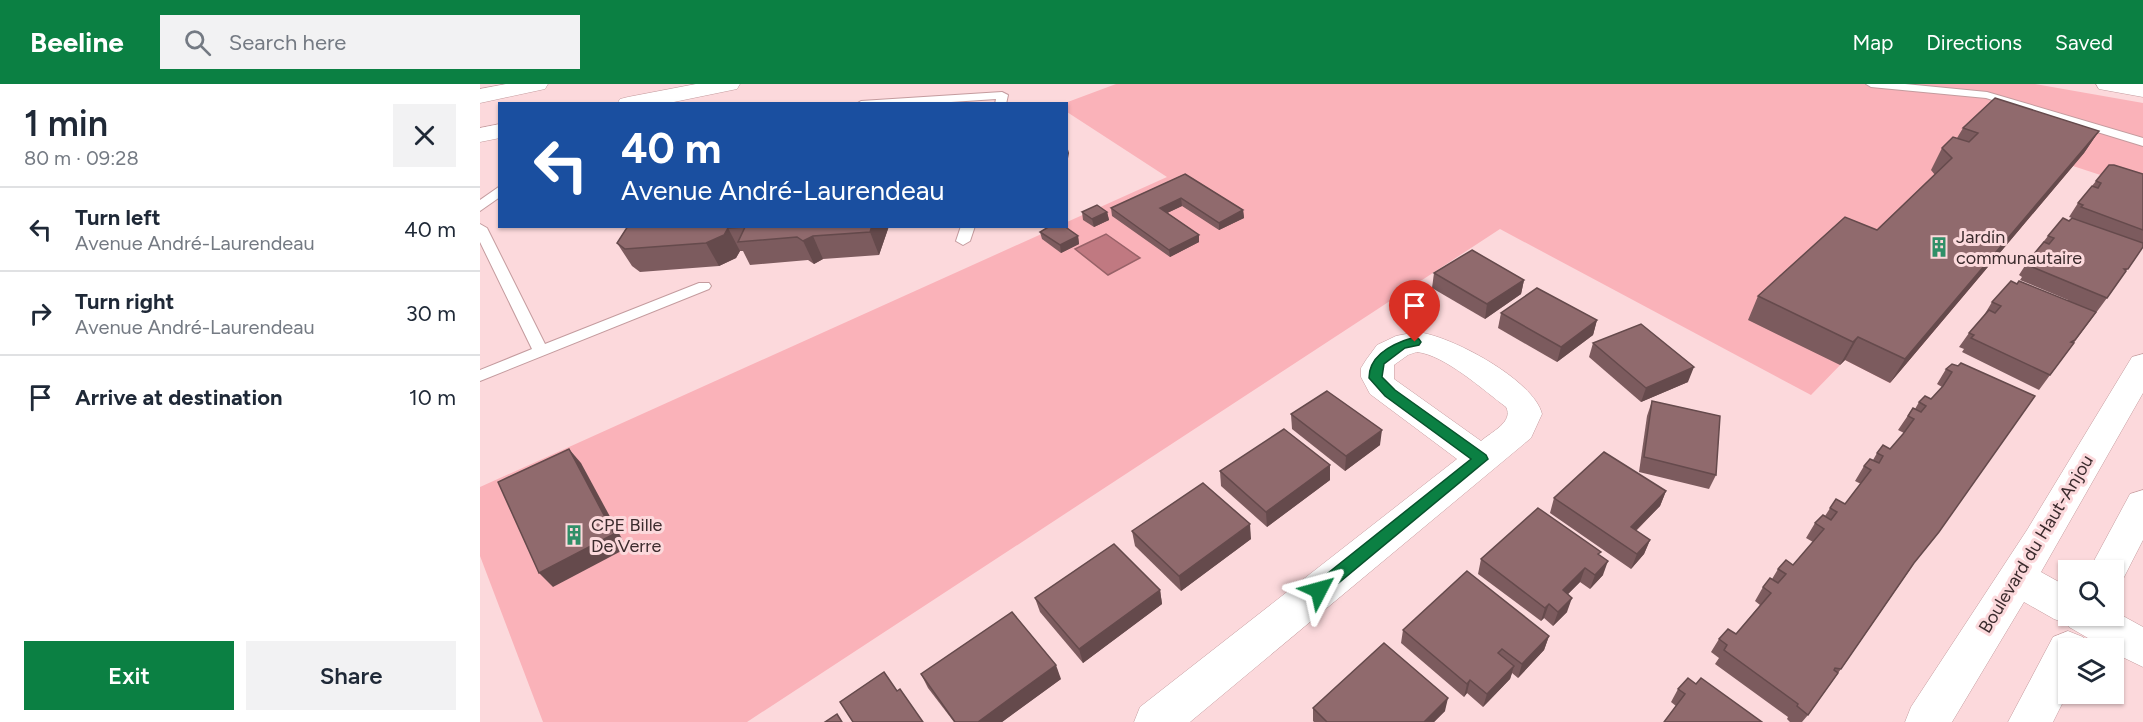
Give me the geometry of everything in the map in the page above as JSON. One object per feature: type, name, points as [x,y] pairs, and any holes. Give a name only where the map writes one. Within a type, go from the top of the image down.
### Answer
[{"type":"main road","points":[[480,96],[537,84]]},
{"type":"main road","points":[[638,102],[729,84]]},
{"type":"main road","points":[[2107,84],[2143,90]]},
{"type":"main road","points":[[480,135],[498,131]]},
{"type":"main road","name":"Boulevard du Haut-Anjou","points":[[1927,722],[2017,578],[2143,365]]},
{"type":"main road","points":[[1156,722],[1481,459]]},
{"type":"main road","points":[[2113,560],[2143,504]]},
{"type":"main road","points":[[2017,578],[2058,610]]},
{"type":"main road","points":[[2030,722],[2077,626]]},
{"type":"main road","points":[[2080,626],[2143,648]]},
{"type":"lane","points":[[1871,84],[1987,96],[2143,142]]},
{"type":"lane","points":[[892,102],[1002,95],[1000,102]]},
{"type":"lane","points":[[480,207],[498,192]]},
{"type":"lane","points":[[480,228],[541,352]]},
{"type":"lane","points":[[963,241],[967,228]]},
{"type":"lane","points":[[480,376],[704,286]]},
{"type":"shaded area","points":[[1116,84],[2035,84],[2143,103],[2143,189],[2073,166],[1890,383],[1845,360],[1811,395],[1500,229],[747,722],[543,722],[480,556],[480,487],[1055,228],[1068,228],[1068,222],[1167,177],[1068,113],[1068,102]]},
{"type":"shaded area","points":[[1106,234],[1140,258],[1108,275],[1075,249]]},
{"type":"building","name":"Jardin communautaire","points":[[1995,98],[2099,131],[1905,359],[1858,337],[1853,342],[1758,296],[1845,217],[1877,230],[1952,158],[1942,148],[1953,137],[1969,142],[1978,133],[1963,128]]},
{"type":"building","points":[[2109,165],[2143,174],[2143,230],[2081,207],[2083,205],[2078,203],[2092,186],[2098,188],[2101,183],[2096,181]]},
{"type":"building","points":[[1185,174],[1243,210],[1219,223],[1181,198],[1160,208],[1199,235],[1169,250],[1111,208]]},
{"type":"building","points":[[1097,205],[1107,212],[1092,219],[1082,212]]},
{"type":"building","points":[[2063,218],[2069,221],[2072,218],[2143,243],[2143,247],[2128,269],[2124,269],[2126,271],[2107,298],[2030,266],[2032,263],[2028,261],[2044,242],[2049,244],[2054,238],[2048,236]]},
{"type":"building","points":[[627,228],[728,228],[724,235],[706,243],[625,249],[617,243]]},
{"type":"building","points":[[745,228],[871,228],[870,232],[813,236],[803,241],[797,237],[738,242]]},
{"type":"building","points":[[1047,228],[1067,228],[1078,236],[1060,245],[1040,232]]},
{"type":"building","points":[[1472,250],[1524,280],[1487,304],[1434,273]]},
{"type":"building","points":[[2011,281],[2017,284],[2019,281],[2096,312],[2071,342],[2074,343],[2050,375],[1971,338],[1974,335],[1969,333],[1989,310],[1995,313],[2001,306],[1992,302]]},
{"type":"building","points":[[1537,288],[1597,320],[1561,347],[1501,313]]},
{"type":"building","points":[[1641,324],[1694,367],[1646,388],[1593,343]]},
{"type":"building","points":[[1961,363],[2035,396],[1939,532],[1914,563],[1841,669],[1835,668],[1834,670],[1838,673],[1808,715],[1797,706],[1798,704],[1724,650],[1727,645],[1719,639],[1728,629],[1736,634],[1771,593],[1763,587],[1770,578],[1778,583],[1786,574],[1778,569],[1786,560],[1793,565],[1824,529],[1815,523],[1823,515],[1831,520],[1837,512],[1830,508],[1836,499],[1845,504],[1871,470],[1864,466],[1870,459],[1879,463],[1883,456],[1877,453],[1883,445],[1890,449],[1903,434],[1914,419],[1908,416],[1913,408],[1921,412],[1926,406],[1919,402],[1925,396],[1931,399],[1952,372],[1946,369],[1952,364],[1958,366]]},
{"type":"building","points":[[1327,391],[1382,430],[1346,456],[1291,414]]},
{"type":"building","points":[[1652,401],[1720,416],[1716,475],[1644,457]]},
{"type":"building","points":[[1284,429],[1330,465],[1266,512],[1220,471]]},
{"type":"building","name":"CPE Bille De Verre","points":[[569,449],[614,534],[539,573],[498,482]]},
{"type":"building","points":[[1604,452],[1666,491],[1631,527],[1650,540],[1637,554],[1554,498]]},
{"type":"building","points":[[1203,483],[1250,524],[1179,576],[1132,531]]},
{"type":"building","points":[[1538,508],[1601,552],[1598,554],[1608,561],[1595,575],[1585,568],[1563,590],[1572,598],[1558,612],[1549,604],[1545,608],[1481,559]]},
{"type":"building","points":[[1114,544],[1160,590],[1079,649],[1035,598]]},
{"type":"building","points":[[1467,571],[1549,636],[1522,664],[1502,649],[1498,653],[1514,666],[1487,694],[1470,680],[1467,684],[1403,630]]},
{"type":"building","points":[[1012,612],[1056,665],[978,722],[955,722],[921,674]]},
{"type":"building","points":[[1384,643],[1448,698],[1424,722],[1327,722],[1313,708]]},
{"type":"building","points":[[884,672],[897,691],[900,689],[923,722],[853,722],[840,702]]},
{"type":"building","points":[[1688,678],[1696,684],[1701,678],[1762,722],[1664,722],[1685,694],[1678,689]]},
{"type":"building","points":[[837,714],[842,722],[825,722]]},
{"type":"place","name":"Jardin communautaire","points":[[1939,247]]},
{"type":"place","name":"CPE Bille De Verre","points":[[574,535]]},
{"type":"route","points":[[1319,590],[1481,459],[1390,393],[1381,386],[1376,378],[1375,369],[1379,361],[1401,345],[1415,342]]}]
